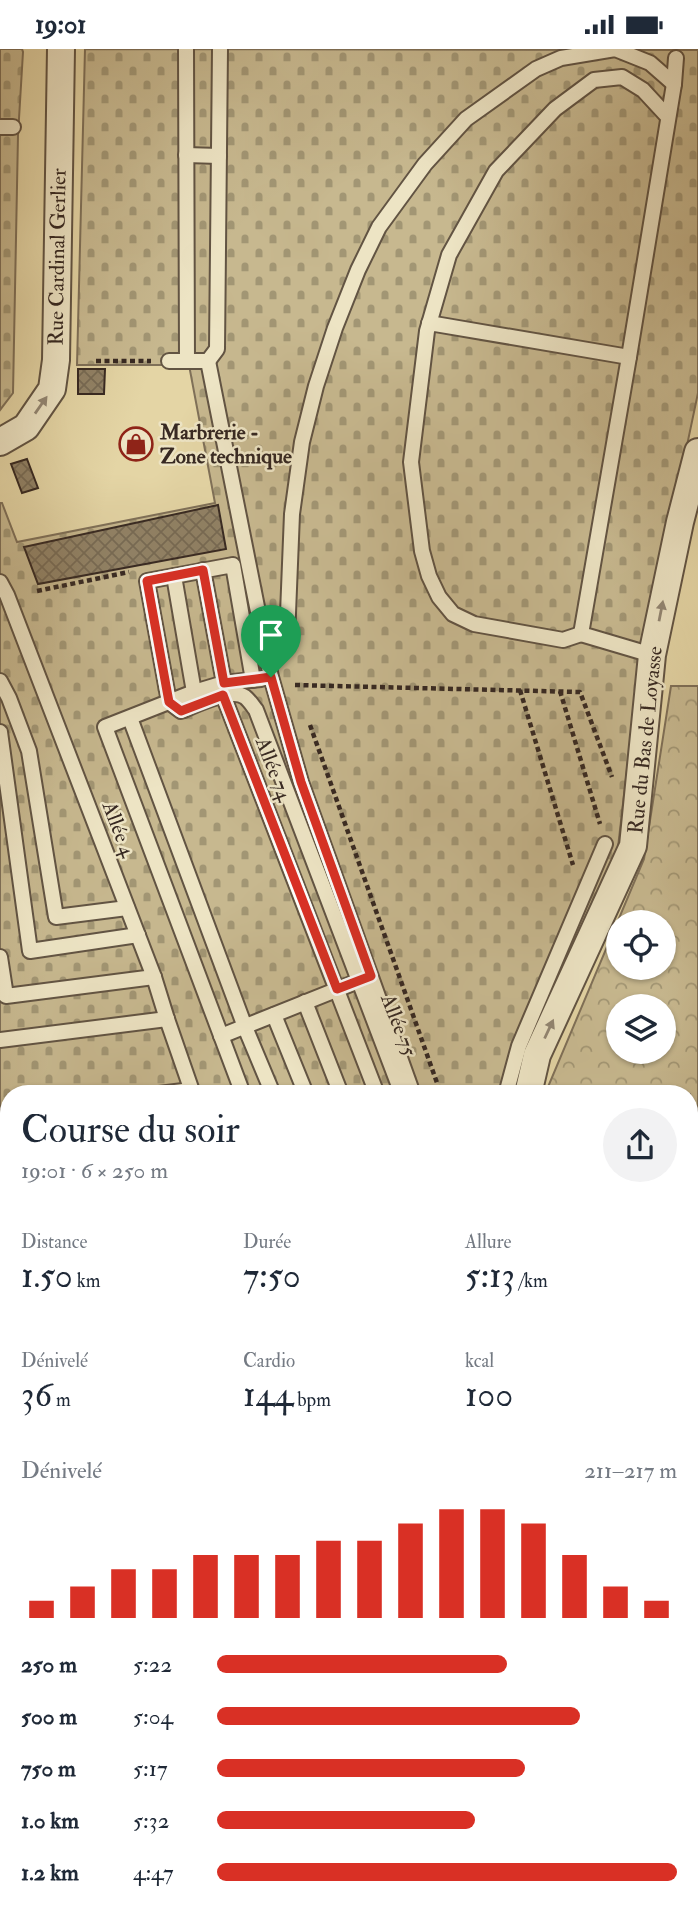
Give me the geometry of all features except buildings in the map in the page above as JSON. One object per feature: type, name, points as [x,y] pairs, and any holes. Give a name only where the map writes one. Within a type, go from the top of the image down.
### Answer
[{"type":"street","name":"Rue Cardinal Gerlier","points":[[0,442],[26,427],[52,389],[61,49]]},
{"type":"street","name":"Rue du Bas de Loyasse","points":[[530,1085],[537,1055],[633,846],[652,655],[698,452]]},
{"type":"lane","points":[[186,49],[187,361]]},
{"type":"lane","points":[[220,49],[216,349],[208,361],[271,676],[301,782],[365,978],[409,1085]]},
{"type":"lane","points":[[271,676],[287,638],[292,514],[302,442],[316,386],[335,328],[379,227],[425,165],[466,119],[536,69],[561,58],[615,49],[650,63],[674,84]]},
{"type":"lane","points":[[581,634],[629,357],[676,58]]},
{"type":"lane","points":[[652,655],[581,634],[563,640],[474,624],[453,614],[439,597],[429,576],[422,551],[411,462],[429,323],[449,255],[496,171],[555,109],[594,80],[622,77],[643,90],[668,117]]},
{"type":"lane","points":[[186,155],[219,156]]},
{"type":"lane","points":[[429,323],[629,357]]},
{"type":"lane","points":[[169,361],[208,361]]},
{"type":"lane","points":[[223,689],[181,711],[169,702],[147,581],[233,565],[253,680]]},
{"type":"lane","name":"Allée 74","points":[[203,570],[223,689],[374,1085]]},
{"type":"lane","points":[[174,576],[194,692]]},
{"type":"lane","name":"Allée 4","points":[[0,582],[155,977],[190,1085]]},
{"type":"lane","points":[[240,1085],[105,727],[194,692],[223,689],[271,676]]},
{"type":"lane","points":[[0,681],[29,751],[56,917],[127,908]]},
{"type":"lane","name":"Allée 75","points":[[223,689],[246,697],[256,710],[365,978],[399,1085]]},
{"type":"lane","points":[[130,717],[245,1027],[269,1085]]},
{"type":"lane","points":[[0,732],[30,951],[138,935]]},
{"type":"lane","points":[[508,1085],[519,1046],[605,844]]},
{"type":"lane","points":[[0,957],[6,996],[155,977]]},
{"type":"lane","points":[[221,1036],[365,978]]},
{"type":"lane","points":[[305,1002],[337,1085]]},
{"type":"lane","points":[[274,1015],[302,1085]]},
{"type":"lane","points":[[0,1040],[167,1020]]},
{"type":"path","points":[[96,362],[169,361]]},
{"type":"path","points":[[271,676],[580,692],[615,786]]},
{"type":"path","points":[[520,690],[582,896]]},
{"type":"path","points":[[561,691],[605,844]]},
{"type":"path","points":[[310,725],[438,1085]]},
{"type":"green space","points":[[0,49],[22,49],[23,52],[18,135],[13,393],[0,410]]},
{"type":"green space","points":[[85,49],[698,50],[698,393],[637,683],[618,847],[528,1050],[518,1085],[0,1085],[0,503],[17,542],[215,503],[189,365],[77,365]]},
{"type":"green space","points":[[671,686],[698,686],[698,1085],[549,1085],[606,949],[606,980],[676,980],[676,910],[623,910],[644,859]]},
{"type":"place","name":"Marbrerie - Zone technique","points":[[136,444]]},
{"type":"route","points":[[203,570],[224,683],[271,677],[301,782],[371,976],[337,989],[223,695],[181,711],[169,702],[147,581],[203,570]]}]
